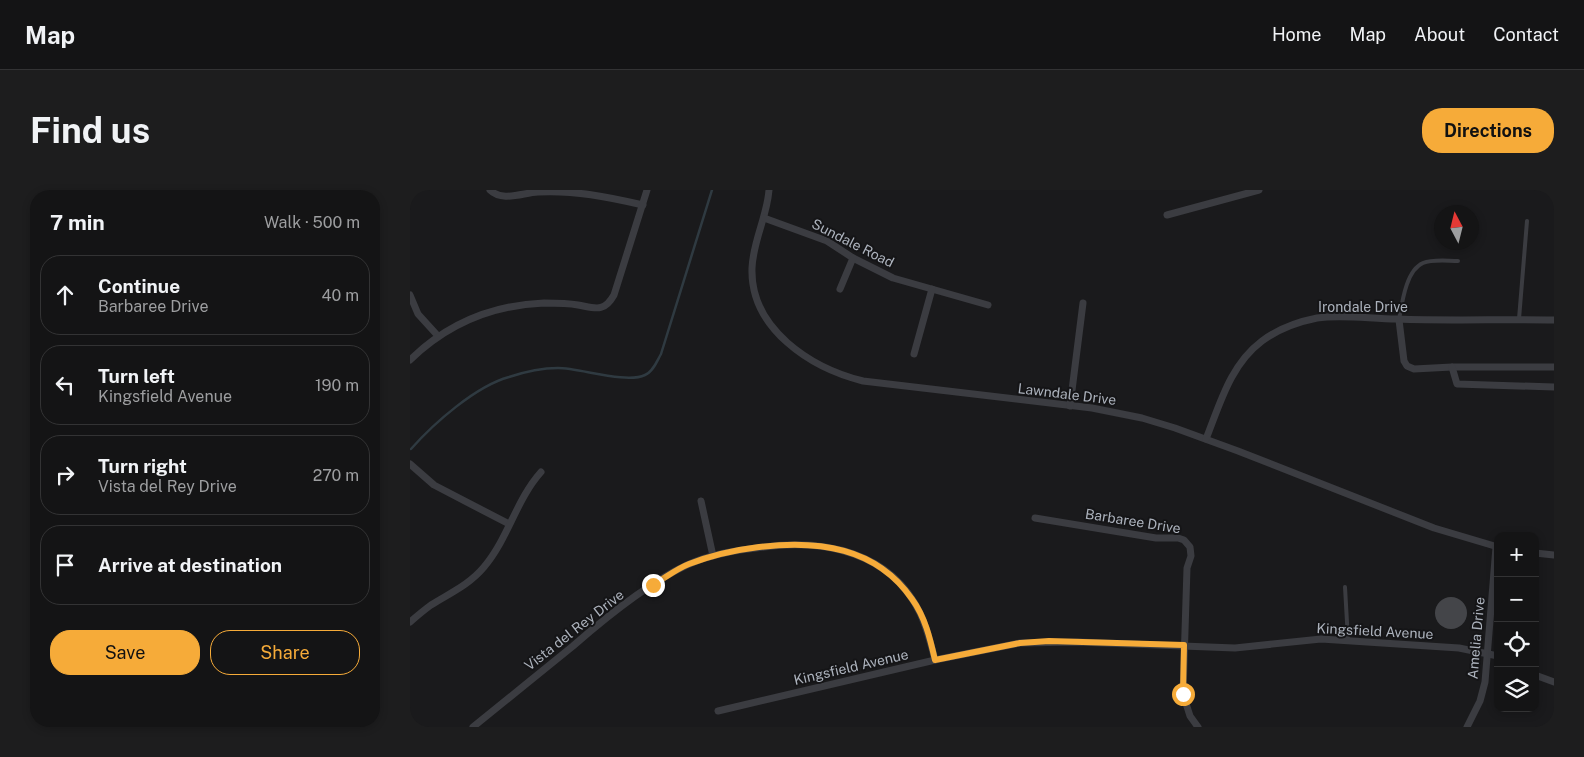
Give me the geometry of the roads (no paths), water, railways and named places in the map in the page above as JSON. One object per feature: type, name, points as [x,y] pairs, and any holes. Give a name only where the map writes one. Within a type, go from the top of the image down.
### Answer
[{"type":"street","points":[[490,190],[494,194],[505,197],[530,193],[568,192],[618,199],[643,205]]},
{"type":"street","points":[[410,360],[438,336],[499,309],[543,303],[579,305],[594,308],[606,306],[614,295],[647,190]]},
{"type":"street","name":"Lawndale Drive","points":[[770,190],[754,254],[752,279],[760,308],[767,320],[804,356],[837,373],[864,381],[1070,406],[1133,416],[1206,439],[1434,528],[1494,546]]},
{"type":"street","points":[[1167,214],[1259,190]]},
{"type":"street","name":"Sundale Road","points":[[764,218],[827,240],[853,258],[892,278],[988,305]]},
{"type":"street","points":[[840,289],[853,258]]},
{"type":"street","points":[[914,354],[932,289]]},
{"type":"street","points":[[410,295],[418,314],[438,336]]},
{"type":"street","points":[[1070,406],[1083,302]]},
{"type":"street","name":"Irondale Drive","points":[[1206,439],[1228,384],[1238,366],[1262,341],[1280,330],[1300,322],[1319,318],[1554,320]]},
{"type":"street","points":[[1399,320],[1404,361],[1407,366],[1414,370],[1452,367],[1554,367]]},
{"type":"street","points":[[1452,367],[1458,384],[1554,387]]},
{"type":"street","points":[[410,464],[434,485],[509,524]]},
{"type":"street","points":[[410,622],[428,607],[459,589],[473,578],[492,556],[532,482],[541,472]]},
{"type":"street","points":[[701,501],[713,556]]},
{"type":"street","name":"Barbaree Drive","points":[[1034,518],[1156,538],[1173,537],[1184,540],[1190,547],[1183,694],[1190,716],[1198,727]]},
{"type":"street","name":"Vista del Rey Drive","points":[[473,727],[599,623],[674,572],[713,556],[754,548],[800,544],[841,550],[866,558],[890,574],[913,600],[925,624],[935,660]]},
{"type":"street","points":[[1539,554],[1554,556]]},
{"type":"street","name":"Amelia Drive","points":[[1467,727],[1480,701],[1485,682],[1494,577]]},
{"type":"street","name":"Kingsfield Avenue","points":[[718,711],[935,660],[1004,646],[1049,641],[1235,648],[1321,639],[1459,648],[1494,655]]},
{"type":"street","points":[[1539,676],[1554,682]]},
{"type":"lane","points":[[1519,319],[1527,221]]},
{"type":"lane","points":[[1399,320],[1405,292],[1415,268],[1429,262],[1458,261]]},
{"type":"lane","points":[[1345,587],[1348,640]]},
{"type":"waterway","points":[[411,449],[443,417],[483,388],[521,373],[558,368],[626,378],[645,375],[650,371],[661,354],[712,190]]}]
